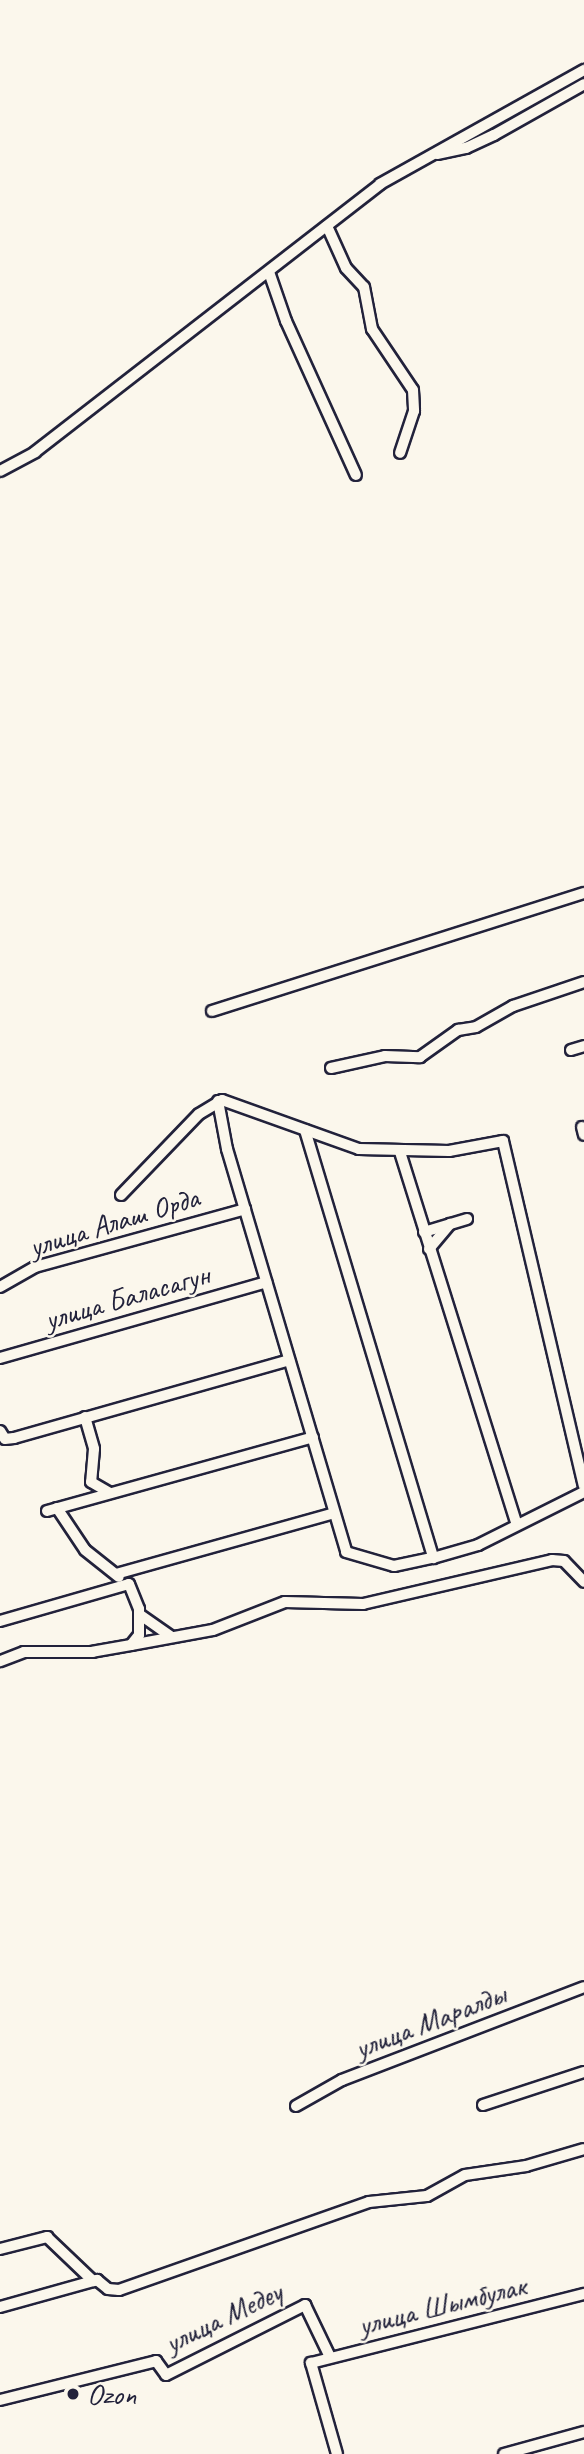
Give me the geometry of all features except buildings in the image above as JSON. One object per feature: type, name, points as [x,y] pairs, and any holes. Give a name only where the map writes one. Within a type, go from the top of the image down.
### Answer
[{"type":"street","points":[[0,471],[35,452],[380,184],[584,70]]},
{"type":"street","points":[[435,153],[466,148],[584,84]]},
{"type":"street","points":[[327,226],[346,268],[364,287],[372,329],[413,390],[414,411],[400,453]]},
{"type":"street","points":[[269,272],[305,366],[356,475]]},
{"type":"street","points":[[212,1011],[584,893]]},
{"type":"street","points":[[331,1068],[385,1056],[420,1057],[458,1030],[476,1027],[513,1006],[584,982]]},
{"type":"street","points":[[571,1050],[584,1046]]},
{"type":"street","points":[[218,1101],[251,1107],[359,1149],[400,1152],[505,1143],[584,1486]]},
{"type":"street","points":[[121,1195],[162,1150],[218,1101]]},
{"type":"street","points":[[218,1101],[244,1209],[334,1513],[351,1555],[394,1566],[433,1558],[478,1545],[516,1523],[584,1492]]},
{"type":"street","points":[[305,1130],[433,1558]]},
{"type":"street","points":[[400,1152],[516,1523]]},
{"type":"street","name":"улица Алаш Орда","points":[[0,1287],[35,1267],[244,1209]]},
{"type":"street","points":[[424,1232],[467,1219]]},
{"type":"street","points":[[429,1249],[450,1224]]},
{"type":"street","name":"улица Баласагун","points":[[0,1358],[266,1282]]},
{"type":"street","points":[[0,1431],[5,1439],[14,1438],[289,1360]]},
{"type":"street","points":[[85,1417],[94,1448],[91,1482],[111,1493]]},
{"type":"street","points":[[131,1645],[139,1635],[138,1598],[129,1584],[85,1550],[52,1509],[313,1437]]},
{"type":"street","points":[[116,1574],[334,1513]]},
{"type":"street","points":[[0,1661],[24,1652],[93,1652],[213,1630],[285,1602],[363,1604],[552,1560],[564,1561],[584,1582]]},
{"type":"street","points":[[0,1620],[129,1584]]},
{"type":"street","points":[[139,1614],[170,1636]]},
{"type":"street","name":"улица Маралды","points":[[296,2106],[342,2080],[584,1987]]},
{"type":"street","points":[[483,2105],[584,2072]]},
{"type":"street","points":[[0,2249],[47,2237],[93,2281],[113,2291],[369,2202],[427,2196],[465,2175],[526,2166],[584,2149]]},
{"type":"street","points":[[0,2307],[93,2281]]},
{"type":"street","name":"улица Шымбулак","points":[[337,2454],[311,2363],[584,2294]]},
{"type":"street","name":"улица Медеу","points":[[0,2400],[156,2361],[166,2375],[302,2306],[309,2307],[330,2357]]},
{"type":"street","points":[[504,2454],[584,2432]]},
{"type":"place","name":"Ozon","points":[[73,2394]]}]
